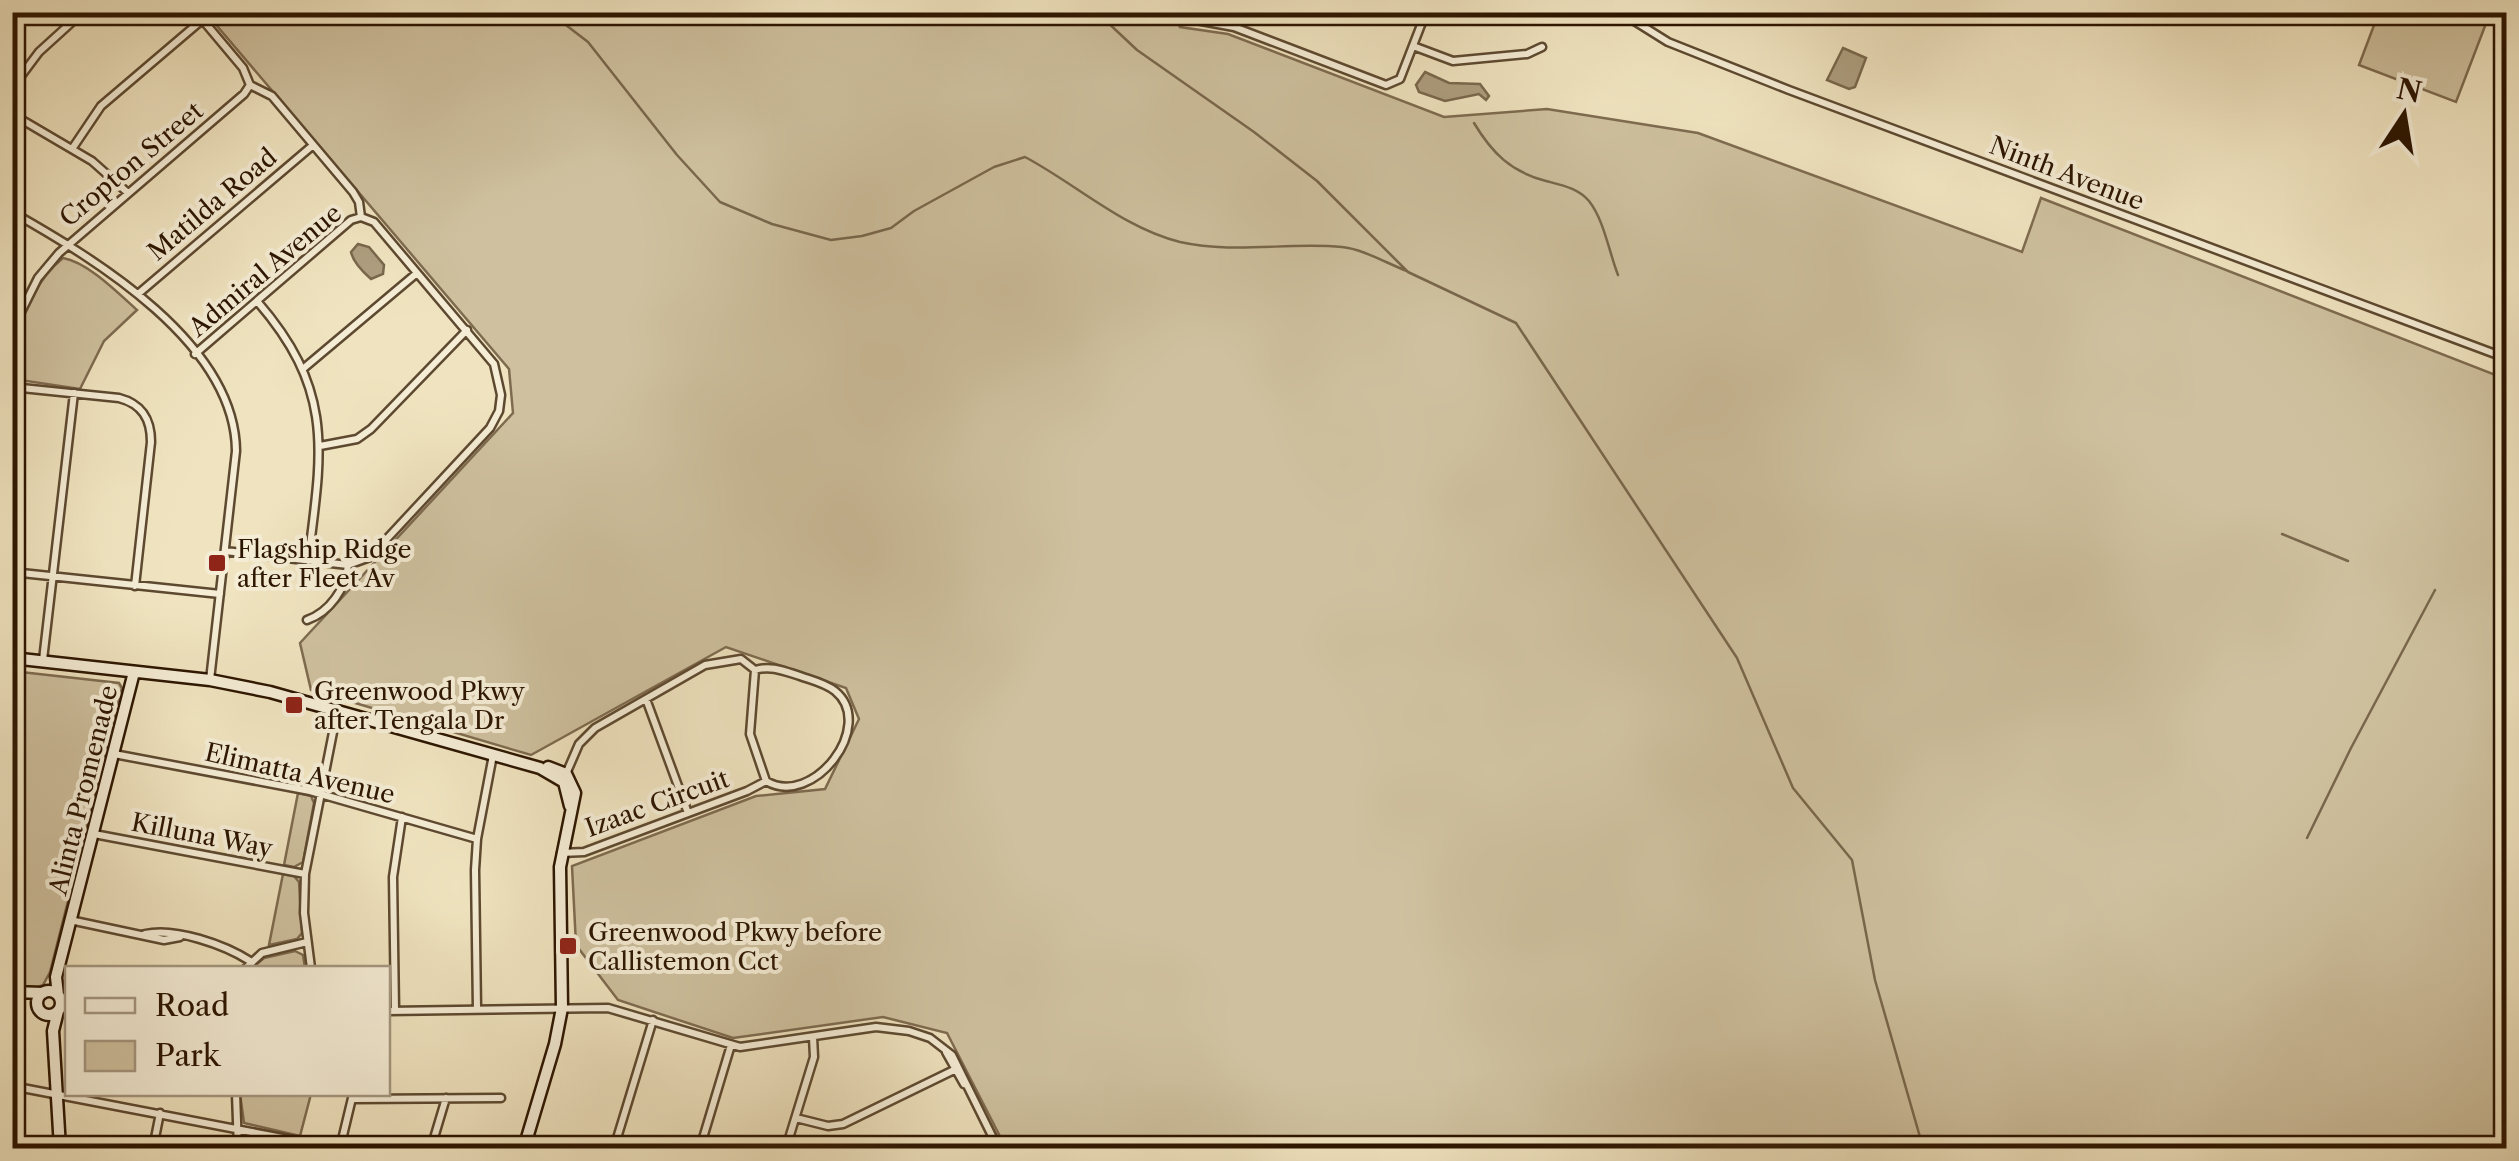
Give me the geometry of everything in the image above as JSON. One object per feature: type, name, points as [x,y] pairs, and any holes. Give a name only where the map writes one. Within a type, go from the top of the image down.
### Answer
[{"type":"street","points":[[196,12],[244,68],[250,85],[272,96],[356,197],[361,216],[374,222],[467,330],[498,374],[501,395],[496,418],[378,551],[362,562],[348,565],[225,550]]},
{"type":"street","points":[[1179,12],[1186,18],[1240,29],[1386,86],[1400,79],[1426,12]]},
{"type":"street","name":"Ninth Avenue","points":[[1620,12],[1668,42],[1772,84],[2506,358]]},
{"type":"street","points":[[12,88],[39,52],[82,13]]},
{"type":"street","points":[[72,149],[101,106],[202,20]]},
{"type":"street","points":[[1413,46],[1453,61],[1527,54],[1542,48]]},
{"type":"street","name":"Cropton Street","points":[[12,330],[43,271],[68,244],[250,85]]},
{"type":"street","points":[[12,114],[104,168],[128,193]]},
{"type":"street","name":"Matilda Road","points":[[138,294],[312,145]]},
{"type":"street","points":[[12,212],[68,244],[138,294],[194,354],[222,391],[234,426],[236,452],[210,680]]},
{"type":"street","name":"Admiral Avenue","points":[[194,354],[351,220],[361,216]]},
{"type":"street","points":[[304,368],[417,272]]},
{"type":"street","points":[[257,301],[304,368],[316,404],[320,446],[308,560]]},
{"type":"street","points":[[320,446],[357,439],[371,430],[467,330]]},
{"type":"street","points":[[12,386],[128,400],[143,411],[150,426],[134,586]]},
{"type":"street","points":[[42,662],[74,393]]},
{"type":"street","points":[[308,620],[316,617],[342,588],[348,565]]},
{"type":"street","points":[[12,572],[220,594]]},
{"type":"street","points":[[12,658],[210,680],[270,692],[540,768],[564,782],[570,806]]},
{"type":"street","name":"Izaac Circuit","points":[[561,854],[584,852],[766,781],[780,786],[808,782],[820,776],[844,739],[849,716],[842,698],[830,687],[770,667],[755,670],[745,660],[719,660],[586,735],[566,774]]},
{"type":"street","points":[[755,670],[750,734],[766,781]]},
{"type":"street","name":"Alinta Promenade","points":[[44,992],[56,977],[134,672]]},
{"type":"street","points":[[646,699],[688,812]]},
{"type":"street","points":[[311,966],[303,902],[305,874],[337,710]]},
{"type":"street","name":"Elimatta Avenue","points":[[113,754],[321,794],[477,839]]},
{"type":"street","points":[[478,1010],[477,839],[493,755]]},
{"type":"street","points":[[524,1148],[562,1008],[561,854],[574,788],[566,774],[540,768]]},
{"type":"street","points":[[402,817],[393,877],[391,1010],[608,1008],[731,1045],[752,1046],[886,1027],[919,1034],[952,1055],[996,1145],[981,1148]]},
{"type":"street","name":"Killuna Way","points":[[92,834],[305,874]]},
{"type":"street","points":[[70,920],[144,934],[160,931],[222,945],[248,965],[270,950],[307,942]]},
{"type":"street","name":"Alinta Promenade","points":[[56,977],[62,1004],[53,1031],[60,1148]]},
{"type":"street","points":[[44,992],[62,1004],[48,1014],[16,993],[44,992]]},
{"type":"street","points":[[41,1010],[38,999],[44,992]]},
{"type":"street","name":"Alinta Promenade","points":[[41,1010],[53,1031]]},
{"type":"street","points":[[614,1148],[653,1020]]},
{"type":"street","points":[[786,1148],[814,1056],[813,1037]]},
{"type":"street","points":[[700,1148],[731,1045]]},
{"type":"street","points":[[945,1050],[965,1085]]},
{"type":"street","points":[[796,1118],[828,1126],[853,1121],[954,1070]]},
{"type":"street","points":[[12,1086],[337,1148],[353,1096],[501,1098]]},
{"type":"street","points":[[236,1096],[238,1148]]},
{"type":"street","points":[[430,1148],[446,1098]]},
{"type":"street","points":[[153,1148],[160,1113]]},
{"type":"green space","points":[[2379,12],[2490,13],[2456,102],[2359,65]]},
{"type":"green space","points":[[206,13],[1172,13],[1180,27],[1228,34],[1444,117],[1547,109],[1698,133],[2022,252],[2041,198],[2506,379],[2506,1148],[1006,1148],[947,1033],[883,1017],[733,1038],[618,1000],[576,945],[572,866],[756,796],[825,789],[859,719],[846,688],[726,647],[531,755],[311,690],[300,643],[513,413],[509,369]]},
{"type":"green space","points":[[63,258],[91,271],[137,310],[104,341],[80,389],[13,379],[12,348],[18,324],[38,287]]},
{"type":"green space","points":[[12,671],[119,683],[122,688],[50,972],[43,985],[31,990],[13,985]]},
{"type":"green space","points":[[298,793],[311,796],[314,803],[303,862],[294,867],[284,865]]},
{"type":"green space","points":[[283,874],[294,876],[299,882],[302,933],[297,939],[269,945]]},
{"type":"green space","points":[[295,951],[303,955],[305,966],[254,966],[264,958]]},
{"type":"green space","points":[[240,1096],[310,1096],[300,1136],[244,1123]]},
{"type":"shaded area","points":[[1843,48],[1866,58],[1855,87],[1849,89],[1827,80]]},
{"type":"shaded area","points":[[1425,72],[1449,83],[1480,84],[1489,96],[1486,100],[1479,94],[1445,101],[1419,92],[1416,85]]},
{"type":"shaded area","points":[[358,244],[369,247],[384,265],[383,274],[371,279],[359,267],[351,252]]},
{"type":"waterway","points":[[549,12],[588,42],[677,155],[720,202],[772,224],[831,240],[862,236],[891,228],[994,167],[1025,157],[1139,227],[1180,242],[1220,247],[1350,248],[1407,271]]},
{"type":"waterway","points":[[1103,12],[1104,19],[1137,50],[1317,181],[1408,272],[1516,323],[1737,658],[1793,788],[1852,860],[1875,980],[1926,1148]]},
{"type":"waterway","points":[[1474,123],[1495,152],[1513,167],[1575,190],[1589,201],[1618,275]]},
{"type":"waterway","points":[[2282,534],[2348,561]]},
{"type":"waterway","points":[[2307,838],[2435,590]]},
{"type":"place","name":"Flagship Ridge after Fleet Av","points":[[217,563]]},
{"type":"place","name":"Greenwood Pkwy after Tengala Dr","points":[[294,705]]},
{"type":"place","name":"Greenwood Pkwy before Callistemon Cct","points":[[568,946]]}]
